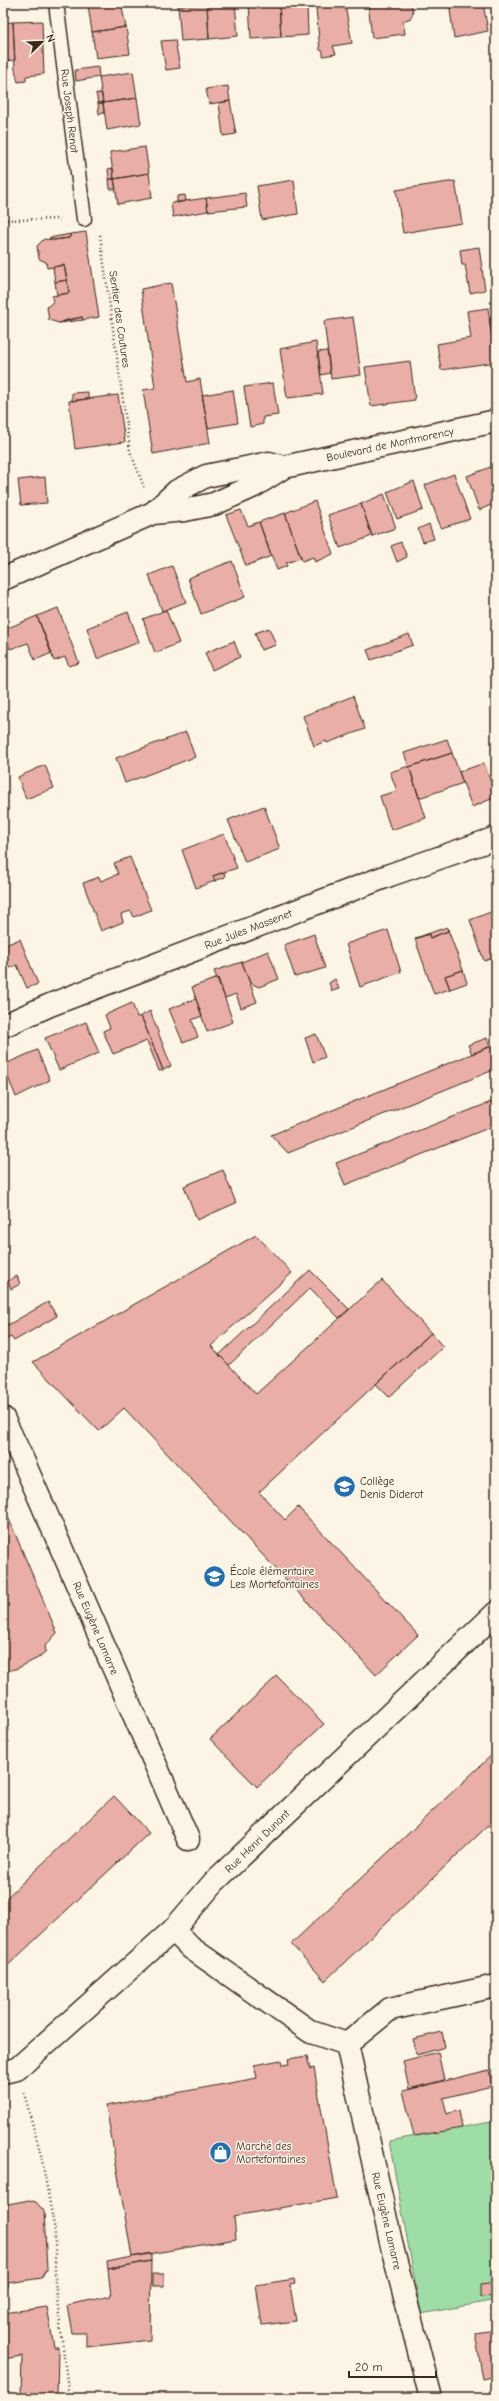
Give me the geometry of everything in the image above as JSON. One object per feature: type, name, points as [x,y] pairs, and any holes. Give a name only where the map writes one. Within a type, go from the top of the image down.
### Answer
[{"type":"street","name":"Boulevard de Montmorency","points":[[3,579],[153,513],[185,510],[214,504],[254,486],[284,467],[496,421]]},
{"type":"street","name":"Boulevard de Montmorency","points":[[153,513],[177,491],[206,476],[269,463],[284,467]]},
{"type":"street","name":"Rue Jules Massenet","points":[[3,1026],[50,1005],[376,880],[496,838]]},
{"type":"street","name":"Rue Eugène Lamarre","points":[[3,1418],[22,1458],[188,1839]]},
{"type":"street","name":"Rue Henri Dunant","points":[[10,2070],[174,1930],[214,1882],[496,1613]]},
{"type":"street","points":[[174,1930],[191,1948],[311,2032],[347,2044],[390,2009],[496,1986]]},
{"type":"street","name":"Rue Eugène Lamarre","points":[[347,2044],[393,2251],[431,2398]]},
{"type":"lane","name":"Rue Joseph Renot","points":[[56,3],[84,219]]},
{"type":"path","name":"Sentier des Coutures","points":[[3,220],[84,219],[98,217],[130,451],[153,513]]},
{"type":"path","points":[[10,2070],[41,2155],[55,2231],[56,2282],[69,2398]]},
{"type":"green space","points":[[496,2121],[496,2300],[421,2314],[389,2141]]},
{"type":"building","points":[[121,3],[126,27],[92,32],[88,5]]},
{"type":"building","points":[[235,3],[238,36],[209,39],[207,4]]},
{"type":"building","points":[[249,3],[279,3],[281,37],[251,39]]},
{"type":"building","points":[[279,3],[307,3],[308,35],[281,37]]},
{"type":"building","points":[[368,3],[411,3],[413,13],[411,18],[403,21],[405,34],[372,38]]},
{"type":"building","points":[[449,3],[483,3],[488,31],[454,38]]},
{"type":"building","points":[[207,4],[209,39],[181,41],[178,6]]},
{"type":"building","points":[[345,5],[352,43],[333,46],[336,54],[323,56],[323,51],[320,50],[316,8]]},
{"type":"building","points":[[42,21],[44,74],[26,76],[26,81],[18,82],[15,70],[13,22]]},
{"type":"building","points":[[13,22],[15,60],[3,61],[3,23]]},
{"type":"building","points":[[126,27],[130,54],[96,58],[92,32]]},
{"type":"building","points":[[175,40],[180,68],[166,70],[161,41]]},
{"type":"building","points":[[98,67],[99,77],[76,81],[75,70]]},
{"type":"building","points":[[133,72],[137,98],[103,103],[99,77]]},
{"type":"building","points":[[228,86],[230,101],[209,104],[206,89]]},
{"type":"building","points":[[96,93],[102,94],[103,103],[98,103]]},
{"type":"building","points":[[137,98],[141,124],[107,130],[103,103]]},
{"type":"building","points":[[230,101],[236,134],[223,136],[219,103]]},
{"type":"building","points":[[98,103],[103,103],[104,113],[99,114]]},
{"type":"building","points":[[145,147],[149,173],[114,179],[110,152]]},
{"type":"building","points":[[113,168],[114,179],[109,179],[108,169]]},
{"type":"building","points":[[149,173],[152,198],[118,204],[114,179]]},
{"type":"building","points":[[109,179],[114,179],[116,189],[110,189]]},
{"type":"building","points":[[294,180],[298,214],[262,220],[257,186]]},
{"type":"building","points":[[455,181],[462,223],[403,233],[396,190]]},
{"type":"building","points":[[245,193],[247,207],[208,211],[206,198]]},
{"type":"building","points":[[185,195],[186,201],[177,203],[177,196]]},
{"type":"building","points":[[206,198],[208,211],[173,217],[171,203]]},
{"type":"building","points":[[86,232],[99,317],[83,320],[82,317],[59,323],[49,320],[47,307],[53,302],[52,296],[69,293],[67,280],[64,265],[47,268],[46,262],[39,259],[37,246],[44,239],[54,240],[69,238],[71,234]]},
{"type":"building","points":[[71,234],[69,238],[54,240],[49,238]]},
{"type":"building","points":[[479,247],[485,290],[470,293],[465,265],[462,265],[460,250]]},
{"type":"building","points":[[64,265],[67,280],[55,282],[53,267]]},
{"type":"building","points":[[67,280],[69,293],[57,295],[55,282]]},
{"type":"building","points":[[171,283],[187,382],[200,379],[210,443],[153,454],[143,390],[155,388],[141,289]]},
{"type":"building","points":[[488,308],[496,362],[441,370],[437,344],[471,338],[467,311]]},
{"type":"building","points":[[82,317],[83,320],[59,323],[67,320]]},
{"type":"building","points":[[353,317],[361,375],[331,379],[324,321]]},
{"type":"building","points":[[496,317],[496,360],[489,319]]},
{"type":"building","points":[[316,342],[323,394],[287,398],[280,349]]},
{"type":"building","points":[[327,351],[330,373],[321,375],[318,352]]},
{"type":"building","points":[[410,361],[415,400],[371,406],[365,367]]},
{"type":"building","points":[[273,383],[278,415],[263,417],[263,424],[250,427],[244,387]]},
{"type":"building","points":[[233,390],[238,423],[208,428],[202,395]]},
{"type":"building","points":[[88,392],[88,399],[72,401],[72,393]]},
{"type":"building","points":[[118,395],[125,442],[75,449],[69,401]]},
{"type":"building","points":[[496,465],[496,503],[479,510],[467,476]]},
{"type":"building","points":[[454,474],[470,519],[441,528],[425,485]]},
{"type":"building","points":[[45,477],[47,503],[21,505],[18,480]]},
{"type":"building","points":[[414,481],[423,510],[397,519],[387,492]]},
{"type":"building","points":[[384,494],[396,528],[372,536],[361,504]]},
{"type":"building","points":[[315,501],[333,554],[315,562],[313,557],[302,561],[285,513]]},
{"type":"building","points":[[361,504],[372,536],[340,548],[328,515]]},
{"type":"building","points":[[241,510],[248,526],[259,522],[271,556],[246,566],[226,515]]},
{"type":"building","points":[[285,513],[301,558],[286,563],[287,566],[277,570],[259,522]]},
{"type":"building","points":[[429,524],[434,539],[423,542],[418,529]]},
{"type":"building","points":[[401,542],[407,557],[397,562],[391,546]]},
{"type":"building","points":[[232,561],[245,597],[201,614],[188,578]]},
{"type":"building","points":[[172,566],[186,602],[162,611],[149,575]]},
{"type":"building","points":[[58,608],[79,663],[69,666],[65,657],[54,661],[37,616]]},
{"type":"building","points":[[166,610],[179,643],[155,653],[143,619]]},
{"type":"building","points":[[128,612],[139,642],[97,659],[87,628]]},
{"type":"building","points":[[37,616],[52,653],[35,660],[28,643],[10,649],[3,630]]},
{"type":"building","points":[[269,628],[276,645],[261,650],[255,633]]},
{"type":"building","points":[[409,634],[413,645],[371,660],[367,650]]},
{"type":"building","points":[[234,641],[240,657],[212,670],[205,653]]},
{"type":"building","points":[[353,696],[365,729],[327,743],[326,741],[314,746],[303,716]]},
{"type":"building","points":[[186,732],[195,757],[125,783],[116,758]]},
{"type":"building","points":[[447,739],[452,753],[409,767],[404,753]]},
{"type":"building","points":[[452,753],[463,783],[419,798],[409,767]]},
{"type":"building","points":[[484,763],[496,797],[472,807],[459,772]]},
{"type":"building","points":[[45,765],[54,788],[26,799],[18,777]]},
{"type":"building","points":[[409,766],[426,818],[391,830],[380,796],[397,791],[390,772]]},
{"type":"building","points":[[264,806],[280,849],[245,862],[228,820]]},
{"type":"building","points":[[224,834],[237,868],[213,876],[215,881],[196,888],[182,850]]},
{"type":"building","points":[[130,857],[151,910],[134,917],[131,911],[121,914],[123,922],[101,931],[83,883],[99,877],[101,881],[118,874],[114,863]]},
{"type":"building","points":[[224,872],[225,877],[215,881],[213,876]]},
{"type":"building","points":[[496,910],[496,957],[484,961],[470,920]]},
{"type":"building","points":[[447,927],[463,970],[445,976],[450,989],[434,994],[415,939],[429,934],[430,938],[448,931]]},
{"type":"building","points":[[447,927],[448,931],[430,938],[429,934],[416,938]]},
{"type":"building","points":[[388,930],[401,972],[360,987],[346,944]]},
{"type":"building","points":[[314,934],[325,968],[295,977],[284,945]]},
{"type":"building","points":[[20,939],[38,984],[27,988],[17,965],[3,971],[3,946]]},
{"type":"building","points":[[268,951],[279,979],[259,987],[250,983],[242,962]]},
{"type":"building","points":[[242,962],[257,1002],[241,1008],[236,994],[225,998],[214,971]]},
{"type":"building","points":[[463,970],[467,983],[450,989],[445,976]]},
{"type":"building","points":[[218,978],[233,1022],[207,1032],[192,987]]},
{"type":"building","points":[[335,979],[339,989],[332,991],[329,983]]},
{"type":"building","points":[[196,999],[202,1016],[192,1020],[198,1037],[183,1043],[169,1009]]},
{"type":"building","points":[[132,1003],[137,1017],[141,1016],[163,1070],[159,1071],[147,1041],[113,1054],[103,1031],[110,1028],[105,1015]]},
{"type":"building","points":[[150,1011],[171,1066],[163,1070],[141,1016]]},
{"type":"building","points":[[86,1022],[99,1053],[59,1070],[45,1038]]},
{"type":"building","points":[[316,1034],[325,1057],[313,1062],[305,1038]]},
{"type":"building","points":[[487,1038],[490,1047],[472,1054],[468,1045]]},
{"type":"building","points":[[496,1044],[496,1069],[288,1153],[271,1135]]},
{"type":"building","points":[[37,1050],[50,1080],[16,1097],[3,1065]]},
{"type":"building","points":[[496,1100],[496,1125],[345,1185],[336,1163]]},
{"type":"building","points":[[223,1170],[236,1203],[197,1220],[184,1186]]},
{"type":"building","points":[[256,1235],[292,1273],[211,1346],[256,1394],[382,1280],[431,1333],[259,1492],[285,1520],[298,1507],[418,1635],[376,1675],[124,1408],[99,1431],[33,1362]]},
{"type":"building","points":[[310,1270],[349,1309],[339,1318],[310,1288],[229,1365],[219,1355]]},
{"type":"building","points":[[17,1276],[20,1284],[11,1289],[8,1281]]},
{"type":"building","points":[[48,1302],[57,1316],[14,1341],[11,1337],[3,1341],[3,1317],[8,1325]]},
{"type":"building","points":[[431,1333],[443,1347],[389,1397],[376,1384]]},
{"type":"building","points":[[3,1505],[57,1633],[45,1646],[46,1651],[38,1658],[18,1668],[5,1672],[3,1669]]},
{"type":"building","points":[[277,1676],[324,1724],[257,1787],[210,1739]]},
{"type":"building","points":[[496,1751],[496,1818],[325,1981],[291,1944]]},
{"type":"building","points":[[114,1796],[149,1833],[3,1970],[3,1901]]},
{"type":"building","points":[[442,2032],[445,2047],[417,2055],[413,2039]]},
{"type":"building","points":[[438,2052],[444,2080],[409,2089],[403,2061]]},
{"type":"building","name":"Marché des Mortefontaines","points":[[307,2056],[310,2069],[314,2068],[337,2198],[234,2216],[236,2239],[132,2257],[106,2106],[257,2078],[254,2065],[281,2060],[282,2065],[289,2064],[288,2059]]},
{"type":"building","points":[[489,2070],[492,2086],[443,2098],[447,2114],[459,2110],[462,2128],[414,2136],[403,2091]]},
{"type":"building","points":[[29,2200],[36,2202],[44,2211],[47,2270],[42,2278],[8,2283],[8,2287],[3,2288],[3,2205]]},
{"type":"building","points":[[151,2253],[151,2261],[108,2269],[107,2262]]},
{"type":"building","points":[[151,2261],[150,2340],[86,2347],[86,2333],[72,2333],[67,2305],[111,2296],[108,2269]]},
{"type":"building","points":[[152,2274],[164,2274],[164,2286],[152,2286]]},
{"type":"building","points":[[294,2279],[295,2284],[290,2285],[296,2321],[262,2325],[256,2285]]},
{"type":"building","points":[[496,2282],[496,2296],[481,2297],[481,2284]]},
{"type":"building","points":[[47,2307],[54,2347],[58,2347],[57,2398],[21,2398],[22,2356],[3,2359],[3,2313]]},
{"type":"building","points":[[496,2330],[496,2376],[483,2379],[475,2333]]},
{"type":"place","name":"Collège Denis Diderot","points":[[344,1487]]},
{"type":"place","name":"École élémentaire Les Mortefontaines","points":[[215,1577]]},
{"type":"place","name":"Marché des Mortefontaines","points":[[221,2152]]}]
